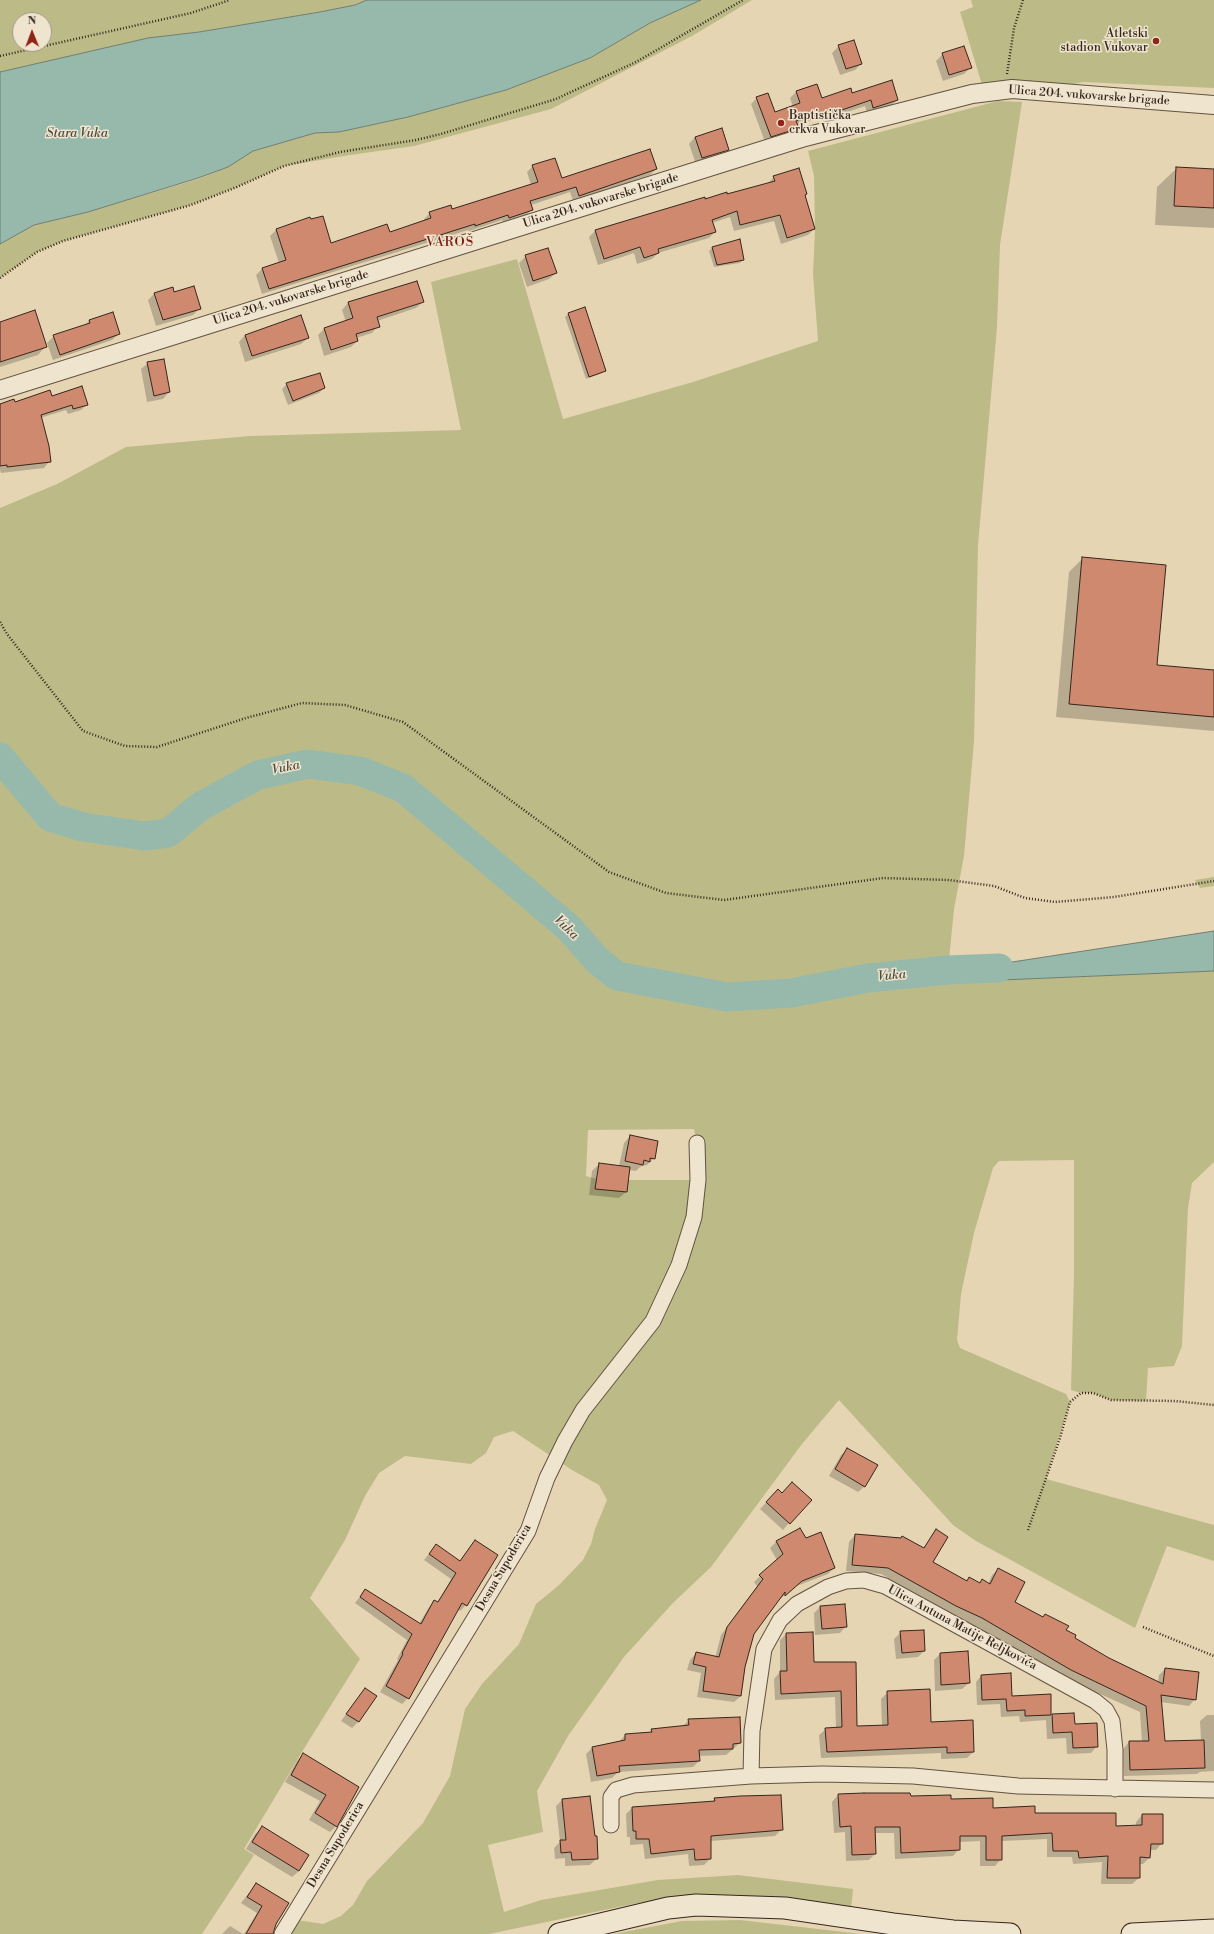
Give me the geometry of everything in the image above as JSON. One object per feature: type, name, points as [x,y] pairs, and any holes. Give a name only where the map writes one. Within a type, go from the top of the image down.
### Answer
[{"type":"main road","points":[[559,1934],[668,1908],[696,1905],[785,1908],[900,1925],[953,1931],[1010,1934]]},
{"type":"main road","points":[[1132,1934],[1214,1930]]},
{"type":"street","name":"Ulica 204. vukovarske brigade","points":[[0,390],[805,137],[972,94],[1005,90],[1214,105]]},
{"type":"street","name":"Desna Supoderica","points":[[282,1934],[528,1531],[548,1478],[565,1441],[583,1410],[653,1320],[679,1265],[694,1217],[698,1180],[697,1143]]},
{"type":"street","name":"Ulica Antuna Matije Reljkovića","points":[[751,1776],[752,1731],[764,1649],[780,1620],[797,1604],[828,1587],[846,1581],[864,1580],[886,1586],[1095,1701],[1106,1710],[1112,1721],[1115,1750],[1115,1789]]},
{"type":"street","points":[[611,1825],[612,1797],[616,1790],[633,1785],[751,1776],[823,1774],[913,1776],[1018,1786],[1214,1790]]},
{"type":"path","points":[[0,56],[191,13],[230,0]]},
{"type":"path","points":[[0,278],[37,252],[64,241],[191,205],[284,166],[340,152],[428,137],[479,124],[556,99],[636,62],[743,0]]},
{"type":"path","points":[[1005,90],[1014,28],[1022,0]]},
{"type":"path","points":[[0,622],[7,634],[83,731],[125,746],[157,747],[302,703],[345,705],[403,722],[609,872],[666,893],[724,900],[883,878],[949,880],[994,886],[1025,898],[1055,902],[1114,897],[1214,881]]},
{"type":"path","points":[[1028,1530],[1060,1438],[1070,1402],[1081,1394],[1092,1393],[1111,1400],[1175,1401],[1214,1405]]},
{"type":"path","points":[[1143,1627],[1214,1656]]},
{"type":"shaded area","points":[[0,0],[367,0],[355,5],[320,12],[199,32],[148,38],[0,72]]},
{"type":"shaded area","points":[[701,0],[752,0],[692,36],[551,109],[414,146],[284,166],[191,205],[63,241],[37,252],[0,278],[0,244],[34,225],[88,212],[198,179],[228,167],[252,151],[315,133],[339,132],[408,117],[506,90],[590,58],[650,23]]},
{"type":"shaded area","points":[[971,0],[1214,0],[1214,88],[1083,82],[1050,89],[983,88],[960,12],[973,7]]},
{"type":"shaded area","points":[[998,101],[1022,102],[1000,245],[997,327],[978,545],[974,741],[964,856],[954,909],[948,970],[960,970],[1002,980],[1214,971],[1214,1162],[1192,1183],[1188,1208],[1182,1346],[1174,1366],[1148,1368],[1146,1401],[1111,1400],[1093,1393],[1081,1393],[1071,1390],[1074,1273],[1074,1160],[999,1161],[993,1168],[974,1233],[961,1294],[957,1340],[960,1348],[1066,1394],[1070,1402],[1046,1479],[1214,1525],[1214,1561],[1167,1546],[1135,1628],[976,1541],[953,1525],[839,1400],[802,1444],[711,1567],[672,1604],[624,1657],[568,1736],[537,1791],[543,1832],[488,1845],[504,1912],[541,1900],[658,1880],[738,1875],[853,1889],[851,1909],[759,1896],[705,1897],[669,1899],[638,1903],[489,1934],[282,1934],[291,1919],[323,1924],[341,1916],[353,1905],[367,1881],[423,1823],[450,1776],[465,1709],[482,1684],[519,1644],[536,1604],[559,1585],[583,1560],[591,1544],[595,1529],[607,1500],[599,1485],[572,1470],[513,1431],[494,1437],[486,1453],[471,1464],[405,1456],[379,1473],[365,1496],[345,1540],[310,1598],[360,1659],[244,1849],[254,1855],[202,1934],[0,1934],[0,508],[57,484],[126,447],[249,436],[461,430],[431,282],[517,259],[563,419],[693,382],[818,341],[813,274],[815,229],[814,176],[808,151]],"holes":[[[694,1129],[697,1143],[698,1180],[628,1180],[627,1192],[596,1189],[597,1179],[586,1176],[588,1130]]]},
{"type":"shaded area","points":[[1214,877],[1214,886],[1200,888],[1195,880]]},
{"type":"shaded area","points":[[740,1920],[862,1934],[613,1934],[682,1921]]},
{"type":"water","name":"Stara Vuka","points":[[367,0],[701,0],[650,23],[590,58],[506,90],[408,117],[339,132],[315,133],[253,151],[228,167],[198,178],[88,212],[34,225],[0,244],[0,72],[148,38],[199,32],[320,12],[355,5]]},
{"type":"water","points":[[1214,931],[1214,971],[1002,980],[960,970]]},
{"type":"building","points":[[854,40],[862,64],[846,69],[838,45]]},
{"type":"building","points":[[964,46],[972,68],[949,75],[942,53]]},
{"type":"building","points":[[892,80],[898,100],[873,108],[871,100],[836,112],[835,109],[796,121],[799,128],[771,137],[756,97],[768,93],[775,112],[800,103],[796,91],[817,84],[822,98],[851,88],[852,93]]},
{"type":"building","points":[[722,128],[729,150],[702,158],[695,137]]},
{"type":"building","points":[[650,149],[657,169],[579,196],[576,187],[530,201],[533,210],[509,218],[508,215],[475,226],[475,224],[269,289],[262,268],[286,260],[276,229],[310,217],[311,219],[323,216],[331,243],[387,224],[390,232],[431,218],[429,212],[451,205],[452,209],[538,182],[532,165],[555,158],[562,178]]},
{"type":"building","points":[[1176,167],[1214,169],[1214,208],[1174,206]]},
{"type":"building","points":[[799,168],[815,229],[787,238],[780,215],[740,225],[737,211],[712,220],[716,232],[658,249],[659,253],[644,258],[640,247],[604,259],[595,230],[705,197],[705,199],[727,192],[727,194],[775,181],[773,176]]},
{"type":"building","points":[[740,239],[744,260],[717,265],[712,247]]},
{"type":"building","points":[[548,248],[557,273],[533,281],[525,255]]},
{"type":"building","points":[[417,281],[424,302],[377,317],[380,327],[356,334],[358,341],[331,350],[324,328],[353,318],[348,302]]},
{"type":"building","points":[[194,286],[201,309],[163,320],[154,293],[173,287],[174,292]]},
{"type":"building","points":[[585,307],[606,371],[589,377],[568,313]]},
{"type":"building","points":[[35,310],[47,347],[0,362],[0,322]]},
{"type":"building","points":[[113,312],[120,334],[60,355],[53,335],[90,323],[89,320]]},
{"type":"building","points":[[301,315],[309,338],[252,356],[245,335]]},
{"type":"building","points":[[164,359],[170,392],[154,396],[147,362]]},
{"type":"building","points":[[320,373],[325,388],[293,401],[286,383]]},
{"type":"building","points":[[82,386],[88,405],[73,409],[72,405],[41,415],[49,446],[51,462],[7,467],[7,465],[0,466],[0,404],[14,399],[15,402],[50,390],[52,396]]},
{"type":"building","points":[[1082,557],[1166,565],[1157,665],[1214,670],[1214,717],[1069,704]]},
{"type":"building","points":[[630,1135],[658,1141],[655,1159],[650,1158],[650,1162],[644,1160],[643,1165],[625,1161]]},
{"type":"building","points":[[599,1163],[630,1167],[627,1192],[595,1189]]},
{"type":"building","points":[[847,1448],[878,1465],[865,1487],[835,1469]]},
{"type":"building","points":[[792,1482],[812,1500],[790,1524],[766,1502],[778,1489],[782,1493]]},
{"type":"building","points":[[800,1528],[806,1538],[821,1532],[835,1568],[802,1581],[785,1596],[785,1592],[754,1634],[745,1667],[741,1696],[703,1691],[706,1667],[693,1664],[696,1652],[719,1657],[727,1627],[763,1579],[759,1575],[783,1554],[776,1541]]},
{"type":"building","points":[[936,1529],[948,1537],[933,1562],[967,1581],[969,1577],[980,1583],[982,1579],[990,1584],[998,1568],[1025,1582],[1015,1602],[1043,1617],[1045,1614],[1069,1626],[1066,1630],[1076,1635],[1075,1638],[1109,1658],[1163,1684],[1165,1668],[1199,1672],[1196,1700],[1161,1695],[1165,1741],[1204,1740],[1205,1768],[1130,1770],[1129,1741],[1149,1741],[1146,1706],[1071,1670],[982,1618],[956,1606],[888,1568],[852,1565],[855,1534],[901,1538],[902,1536],[924,1548]]},
{"type":"building","points":[[475,1540],[498,1555],[467,1606],[462,1603],[409,1699],[386,1686],[412,1634],[360,1597],[365,1589],[421,1624],[434,1600],[438,1602],[456,1573],[429,1554],[436,1544],[460,1561]]},
{"type":"building","points":[[845,1604],[847,1627],[822,1629],[820,1606]]},
{"type":"building","points":[[924,1630],[925,1651],[902,1653],[900,1631]]},
{"type":"building","points":[[813,1632],[814,1662],[856,1662],[857,1726],[888,1725],[887,1691],[930,1689],[931,1722],[973,1720],[974,1752],[947,1753],[947,1747],[827,1752],[825,1728],[842,1727],[841,1691],[781,1694],[780,1671],[787,1671],[786,1633]]},
{"type":"building","points":[[968,1651],[970,1683],[941,1685],[940,1653]]},
{"type":"building","points":[[1011,1673],[1012,1696],[1051,1694],[1051,1715],[1025,1716],[1025,1710],[1007,1711],[1006,1699],[982,1700],[981,1675]]},
{"type":"building","points":[[365,1688],[377,1696],[359,1722],[346,1714]]},
{"type":"building","points":[[1074,1713],[1075,1724],[1097,1723],[1098,1747],[1073,1748],[1072,1732],[1053,1733],[1052,1714]]},
{"type":"building","points":[[740,1717],[741,1743],[733,1744],[733,1749],[699,1750],[700,1761],[619,1766],[620,1772],[597,1776],[592,1747],[625,1740],[625,1734],[652,1732],[651,1729],[689,1725],[688,1719]]},
{"type":"building","points":[[303,1753],[359,1787],[337,1827],[315,1813],[326,1795],[291,1775]]},
{"type":"building","points":[[910,1793],[911,1796],[951,1795],[951,1799],[993,1798],[993,1808],[1035,1806],[1035,1813],[1116,1813],[1116,1826],[1142,1825],[1142,1814],[1163,1814],[1163,1844],[1151,1844],[1150,1858],[1140,1857],[1140,1878],[1107,1878],[1108,1856],[1079,1858],[1078,1851],[1053,1851],[1052,1833],[1002,1836],[1002,1860],[986,1860],[986,1836],[960,1836],[960,1850],[901,1853],[900,1827],[875,1827],[876,1854],[852,1855],[851,1826],[840,1827],[838,1794]]},
{"type":"building","points":[[781,1795],[783,1830],[711,1836],[711,1859],[695,1860],[694,1849],[651,1854],[649,1839],[636,1839],[636,1831],[633,1831],[632,1807],[715,1801],[714,1798]]},
{"type":"building","points":[[590,1796],[595,1836],[597,1836],[598,1859],[572,1860],[571,1852],[561,1853],[560,1840],[566,1840],[562,1799]]},
{"type":"building","points":[[262,1826],[309,1855],[299,1871],[252,1842]]},
{"type":"building","points":[[256,1883],[289,1903],[276,1924],[273,1934],[246,1934],[262,1906],[247,1897]]},
{"type":"waterway","name":"Vuka","points":[[0,757],[50,817],[83,827],[145,836],[168,833],[201,806],[258,775],[308,764],[360,771],[403,788],[569,928],[597,960],[617,976],[727,997],[791,993],[868,978],[948,970],[999,968]]},
{"type":"place","name":"Atletski stadion Vukovar","points":[[1156,41]]},
{"type":"place","name":"Baptistička crkva Vukovar","points":[[781,123]]},
{"type":"district","name":"VAROŠ","points":[[450,243]]}]
